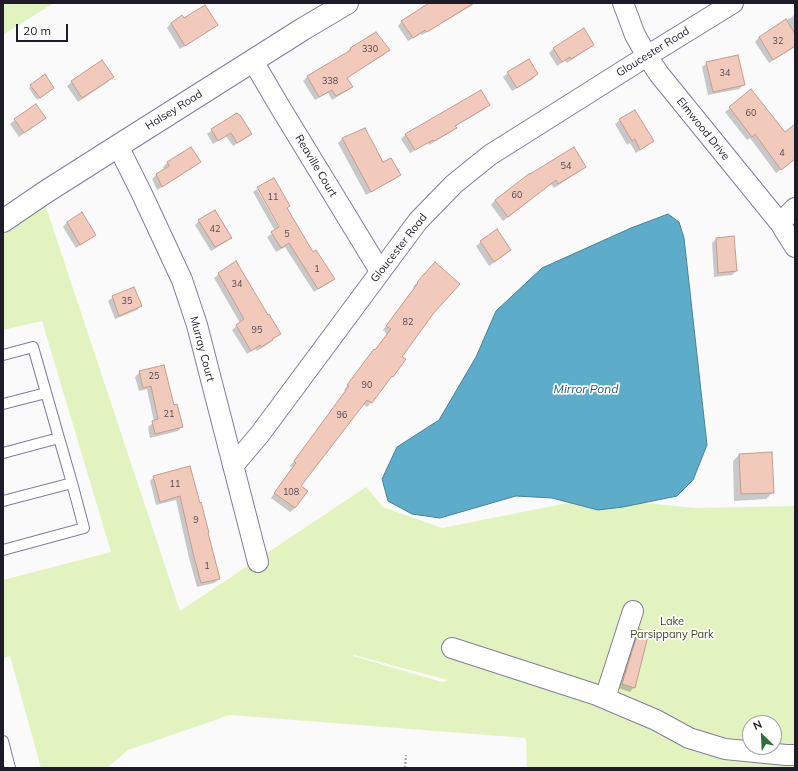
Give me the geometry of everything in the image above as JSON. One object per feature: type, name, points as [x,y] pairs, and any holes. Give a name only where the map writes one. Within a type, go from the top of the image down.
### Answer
[{"type":"street","name":"Halsey Road","points":[[3,221],[118,146],[303,29],[347,3]]},
{"type":"street","name":"Elmwood Drive","points":[[623,3],[635,35],[646,56],[780,223],[795,248]]},
{"type":"street","name":"Gloucester Road","points":[[234,466],[260,434],[418,221],[454,184],[490,155],[646,56],[733,3]]},
{"type":"street","name":"Reaville Court","points":[[253,61],[380,271]]},
{"type":"street","name":"Murray Court","points":[[118,146],[182,280],[197,325],[258,562]]},
{"type":"street","points":[[780,223],[795,208]]},
{"type":"street","points":[[605,698],[633,611]]},
{"type":"street","points":[[452,648],[605,698],[656,720],[689,738],[725,750],[795,755]]},
{"type":"lane","points":[[3,355],[33,347],[84,528],[3,550]]},
{"type":"lane","points":[[3,404],[46,392]]},
{"type":"lane","points":[[3,453],[59,438]]},
{"type":"lane","points":[[3,502],[72,483]]},
{"type":"lane","points":[[3,741],[10,768]]},
{"type":"path","points":[[406,755],[406,768]]},
{"type":"green space","points":[[3,3],[54,3],[3,35]]},
{"type":"green space","name":"Lake Parsippany Park","points":[[42,195],[180,611],[366,487],[383,507],[442,528],[593,498],[696,508],[795,506],[795,768],[527,768],[526,738],[230,715],[128,750],[107,768],[41,768],[10,656],[3,658],[3,580],[111,552],[42,321],[3,330],[3,222]],"holes":[[[354,655],[448,680],[442,682],[353,656]]]},
{"type":"water","name":"Mirror Pond","points":[[668,214],[679,222],[684,238],[707,445],[693,480],[677,496],[623,507],[598,510],[552,498],[516,496],[440,518],[412,514],[388,501],[382,479],[397,447],[439,420],[476,357],[496,311],[542,268],[631,228]]},
{"type":"building","points":[[429,3],[474,3],[427,32],[425,30],[413,38],[401,21]]},
{"type":"building","points":[[205,5],[218,25],[185,46],[171,23],[182,15],[184,18]]},
{"type":"building","points":[[786,19],[795,34],[795,46],[773,60],[759,37]]},
{"type":"building","points":[[584,28],[594,45],[571,59],[570,57],[562,62],[553,48]]},
{"type":"building","points":[[376,32],[390,50],[347,78],[353,87],[336,96],[332,90],[319,97],[307,76],[351,50],[350,48]]},
{"type":"building","points":[[738,55],[745,85],[713,92],[706,62]]},
{"type":"building","points":[[529,59],[538,74],[517,88],[507,72]]},
{"type":"building","points":[[102,60],[114,77],[82,98],[71,81]]},
{"type":"building","points":[[45,74],[54,88],[40,98],[30,85]]},
{"type":"building","points":[[751,89],[785,132],[795,124],[795,159],[781,170],[755,134],[752,137],[729,107]]},
{"type":"building","points":[[481,90],[490,105],[455,126],[457,128],[415,150],[405,134]]},
{"type":"building","points":[[36,104],[46,118],[24,133],[14,119]]},
{"type":"building","points":[[635,110],[654,141],[640,150],[635,139],[632,141],[619,119]]},
{"type":"building","points":[[237,113],[240,115],[252,134],[237,143],[231,133],[218,141],[211,129]]},
{"type":"building","points":[[365,128],[383,162],[391,158],[401,175],[371,192],[342,138]]},
{"type":"building","points":[[191,147],[201,162],[162,187],[156,174],[169,166],[167,162]]},
{"type":"building","points":[[574,147],[586,167],[558,184],[556,180],[508,217],[495,200],[530,173]]},
{"type":"building","points":[[274,178],[290,206],[287,208],[313,252],[316,250],[335,279],[318,289],[289,243],[281,248],[271,232],[279,227],[257,187]]},
{"type":"building","points":[[215,210],[232,238],[215,247],[198,220]]},
{"type":"building","points":[[82,212],[96,235],[80,245],[67,222]]},
{"type":"building","points":[[497,229],[511,250],[494,262],[480,241]]},
{"type":"building","points":[[734,236],[737,271],[718,273],[716,238]]},
{"type":"building","points":[[236,261],[281,334],[261,347],[260,345],[251,351],[236,325],[244,319],[218,273]]},
{"type":"building","points":[[435,262],[460,284],[433,314],[402,357],[406,359],[393,377],[392,376],[372,403],[367,400],[301,486],[308,491],[295,508],[274,493],[296,463],[294,461],[349,386],[347,385],[391,329],[386,326],[418,283],[417,282]]},
{"type":"building","points":[[134,287],[142,306],[119,316],[112,296]]},
{"type":"building","points":[[164,365],[174,405],[177,404],[183,427],[155,434],[152,421],[158,419],[151,386],[143,388],[139,371]]},
{"type":"building","points":[[772,452],[774,493],[741,494],[739,454]]},
{"type":"building","points":[[190,466],[200,503],[201,502],[220,579],[201,583],[180,496],[160,502],[153,476]]},
{"type":"building","points":[[639,629],[649,632],[635,688],[622,684]]}]
